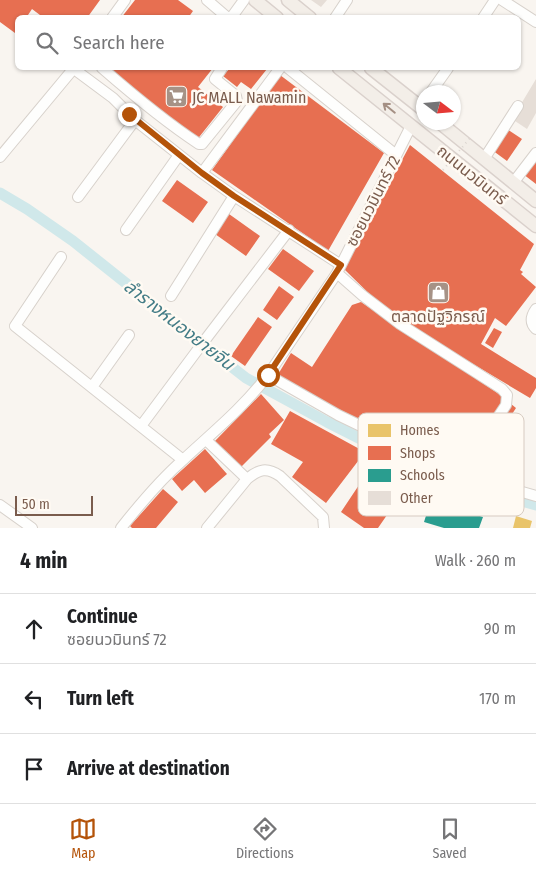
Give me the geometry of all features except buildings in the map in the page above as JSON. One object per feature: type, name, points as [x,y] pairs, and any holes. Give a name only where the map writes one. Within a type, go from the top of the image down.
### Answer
[{"type":"main road","points":[[256,0],[274,15]]},
{"type":"main road","points":[[288,0],[306,15]]},
{"type":"main road","name":"ถนนนวมินทร์","points":[[341,70],[536,226]]},
{"type":"main road","points":[[375,70],[416,102]]},
{"type":"main road","name":"ถนนนวมินทร์","points":[[449,130],[536,201]]},
{"type":"street","points":[[114,15],[124,0]]},
{"type":"street","points":[[208,0],[226,15]]},
{"type":"street","points":[[232,15],[244,0]]},
{"type":"street","points":[[337,15],[347,0]]},
{"type":"street","points":[[485,15],[495,0]]},
{"type":"street","points":[[502,0],[536,22]]},
{"type":"street","points":[[0,157],[72,70]]},
{"type":"street","points":[[77,70],[113,98],[135,120],[202,173],[234,196],[289,230],[339,269],[362,295],[400,324],[502,389],[507,394],[506,405],[501,413]]},
{"type":"street","points":[[104,70],[148,108],[199,144],[202,144],[238,101],[236,96],[215,79],[221,70]]},
{"type":"street","points":[[202,173],[279,70]]},
{"type":"street","points":[[290,70],[396,155]]},
{"type":"street","points":[[436,85],[447,70]]},
{"type":"street","points":[[484,159],[518,106]]},
{"type":"street","points":[[78,197],[135,120]]},
{"type":"street","name":"ซอยนวมินทร์ 72","points":[[121,528],[140,503],[206,440],[266,378],[339,269],[411,126]]},
{"type":"street","points":[[513,183],[536,154]]},
{"type":"street","points":[[126,230],[179,155]]},
{"type":"street","points":[[171,296],[234,196]]},
{"type":"street","points":[[141,426],[289,230]]},
{"type":"street","points":[[62,257],[14,326],[183,460]]},
{"type":"street","points":[[536,309],[531,322],[536,329]]},
{"type":"street","points":[[92,387],[129,335]]},
{"type":"street","points":[[266,378],[358,424]]},
{"type":"street","points":[[206,440],[248,479]]},
{"type":"street","points":[[207,528],[248,479],[263,469],[274,472],[323,517],[324,528]]},
{"type":"street","points":[[0,505],[32,528]]},
{"type":"path","points":[[443,170],[470,138]]},
{"type":"waterway","name":"ลำรางหนองยายจีน","points":[[0,193],[73,241],[246,378],[358,438]]},
{"type":"waterway","name":"ลำรางหนองยายจีน","points":[[524,502],[536,505]]},
{"type":"place","name":"JC MALL Nawamin","points":[[176,97]]},
{"type":"place","name":"ตลาดปัฐวิกรณ์","points":[[438,292]]},
{"type":"route","points":[[129,114],[202,173],[234,196],[341,265],[268,375]]}]
